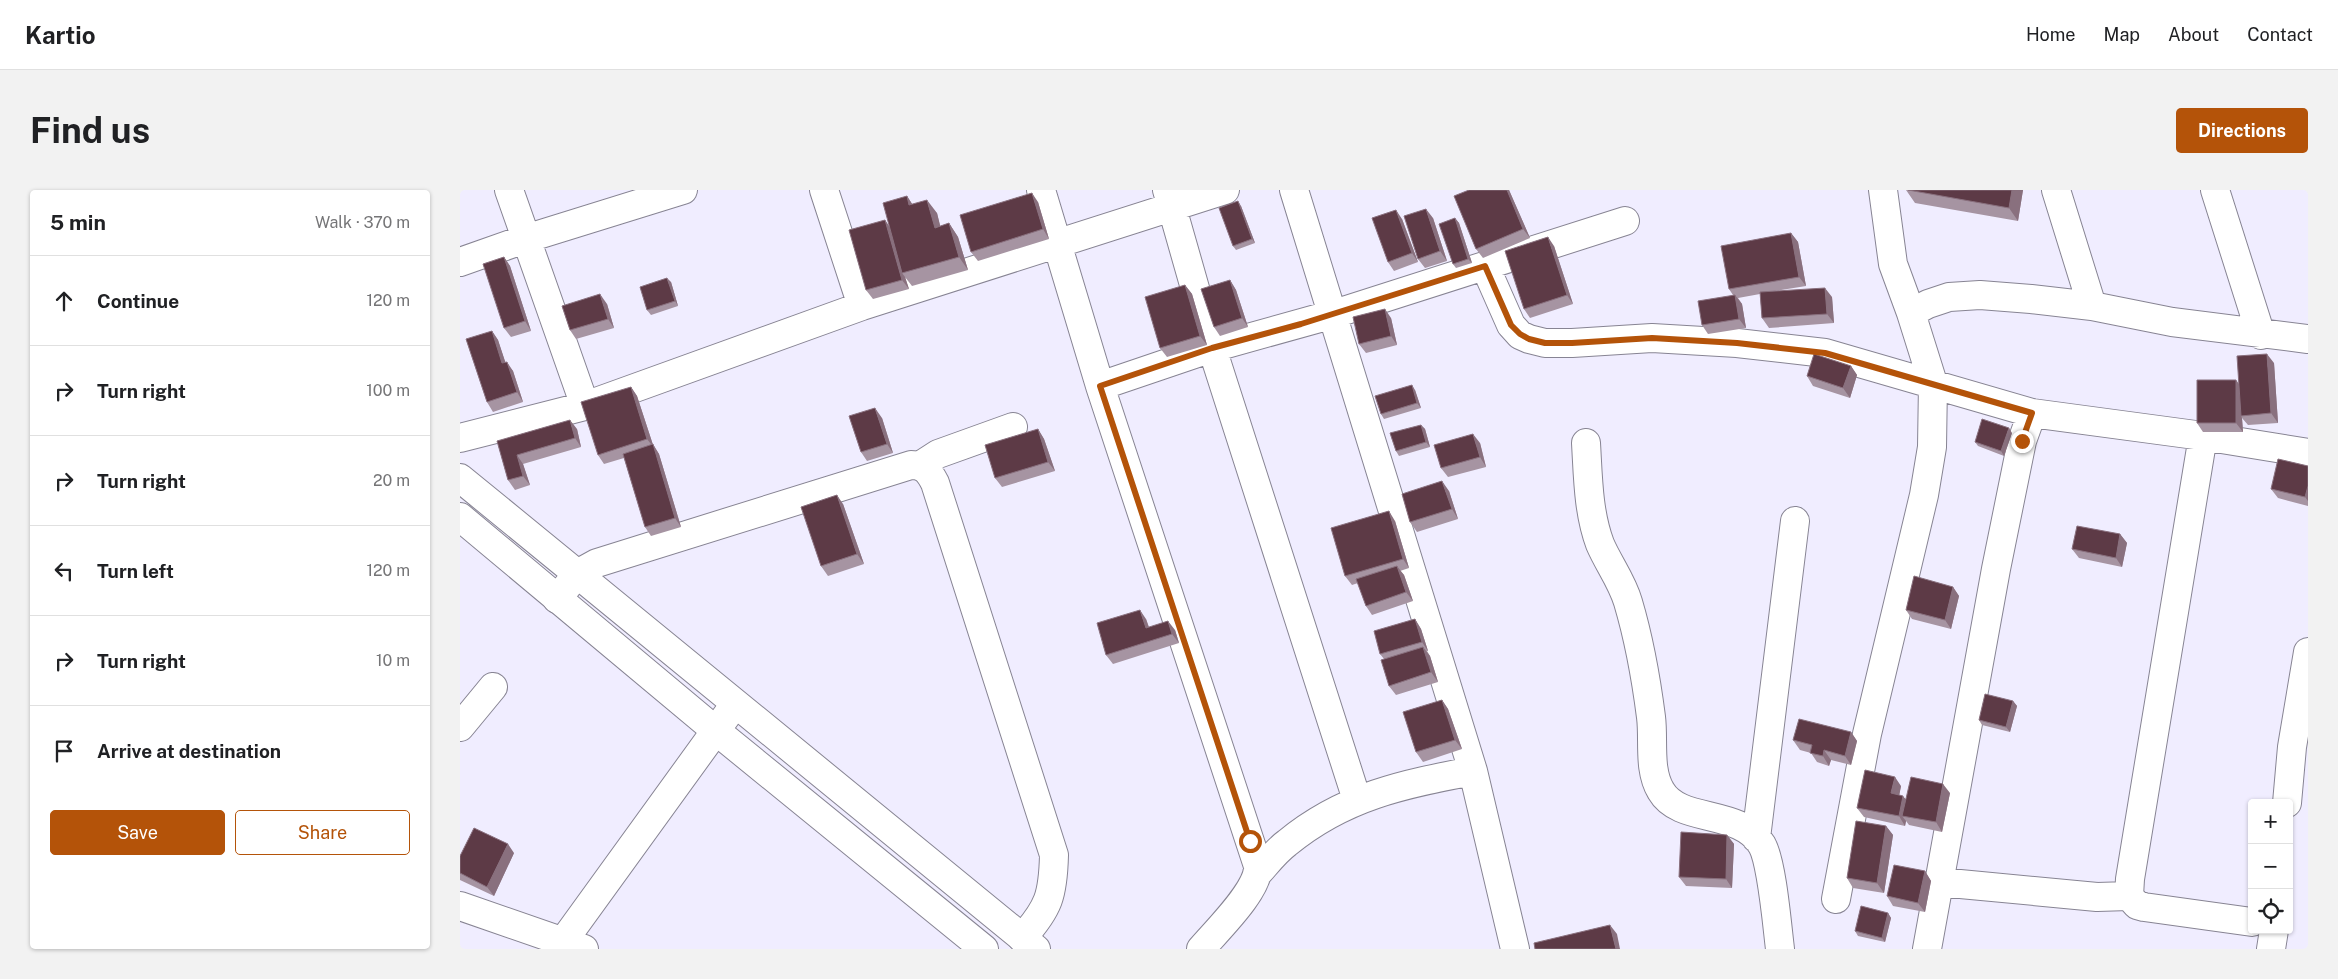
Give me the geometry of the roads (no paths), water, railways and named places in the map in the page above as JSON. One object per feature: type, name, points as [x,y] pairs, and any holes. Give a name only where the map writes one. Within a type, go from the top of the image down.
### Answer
[{"type":"street","points":[[509,190],[585,406]]},
{"type":"street","points":[[460,262],[652,195],[683,190]]},
{"type":"street","points":[[824,190],[862,306]]},
{"type":"street","points":[[1041,190],[1059,244],[1100,386],[1253,848],[1258,873]]},
{"type":"street","points":[[460,438],[585,406],[862,306],[1059,244],[1170,199],[1225,190]]},
{"type":"street","points":[[1294,190],[1334,314],[1474,771],[1515,949]]},
{"type":"street","points":[[1836,899],[1867,734],[1924,495],[1932,447],[1933,383],[1912,313],[1893,264],[1883,190]]},
{"type":"street","points":[[2056,190],[2092,306]]},
{"type":"street","points":[[2215,190],[2261,335]]},
{"type":"street","points":[[1170,199],[1212,348],[1357,800]]},
{"type":"street","points":[[1100,386],[1212,348],[1334,314],[1625,221]]},
{"type":"street","points":[[1485,266],[1511,325],[1520,334],[1529,339],[1545,343],[1652,338],[1737,343],[1825,353],[2032,413],[2203,436],[2308,453]]},
{"type":"street","points":[[1912,313],[1928,304],[1950,297],[1980,295],[2092,306],[2172,322],[2261,335],[2308,339]]},
{"type":"street","points":[[1927,949],[1998,559],[2022,441],[2032,413]]},
{"type":"street","points":[[558,599],[577,574],[597,563],[911,465],[921,465],[938,454],[1013,427]]},
{"type":"street","points":[[2203,436],[2130,878],[2129,896],[2137,905],[2144,907],[2248,921]]},
{"type":"street","points":[[1586,443],[1588,487],[1600,543],[1628,600],[1638,637],[1652,718],[1655,778],[1661,792],[1670,801],[1682,808],[1733,822],[1756,838],[1766,856],[1780,949]]},
{"type":"street","points":[[460,478],[1029,944],[1048,901],[1053,884],[1054,855],[935,483],[927,470],[921,465]]},
{"type":"street","points":[[460,516],[715,730],[984,949]]},
{"type":"street","points":[[1756,838],[1795,521]]},
{"type":"street","points":[[2287,799],[2292,747],[2308,652]]},
{"type":"street","points":[[460,727],[493,687]]},
{"type":"street","points":[[460,906],[573,946],[715,730],[735,704]]},
{"type":"street","points":[[1201,949],[1248,892],[1258,873],[1286,843],[1330,813],[1357,800],[1410,783],[1474,771]]},
{"type":"street","points":[[1939,882],[2096,898],[2129,896]]},
{"type":"street","points":[[2271,949],[2273,934]]}]
